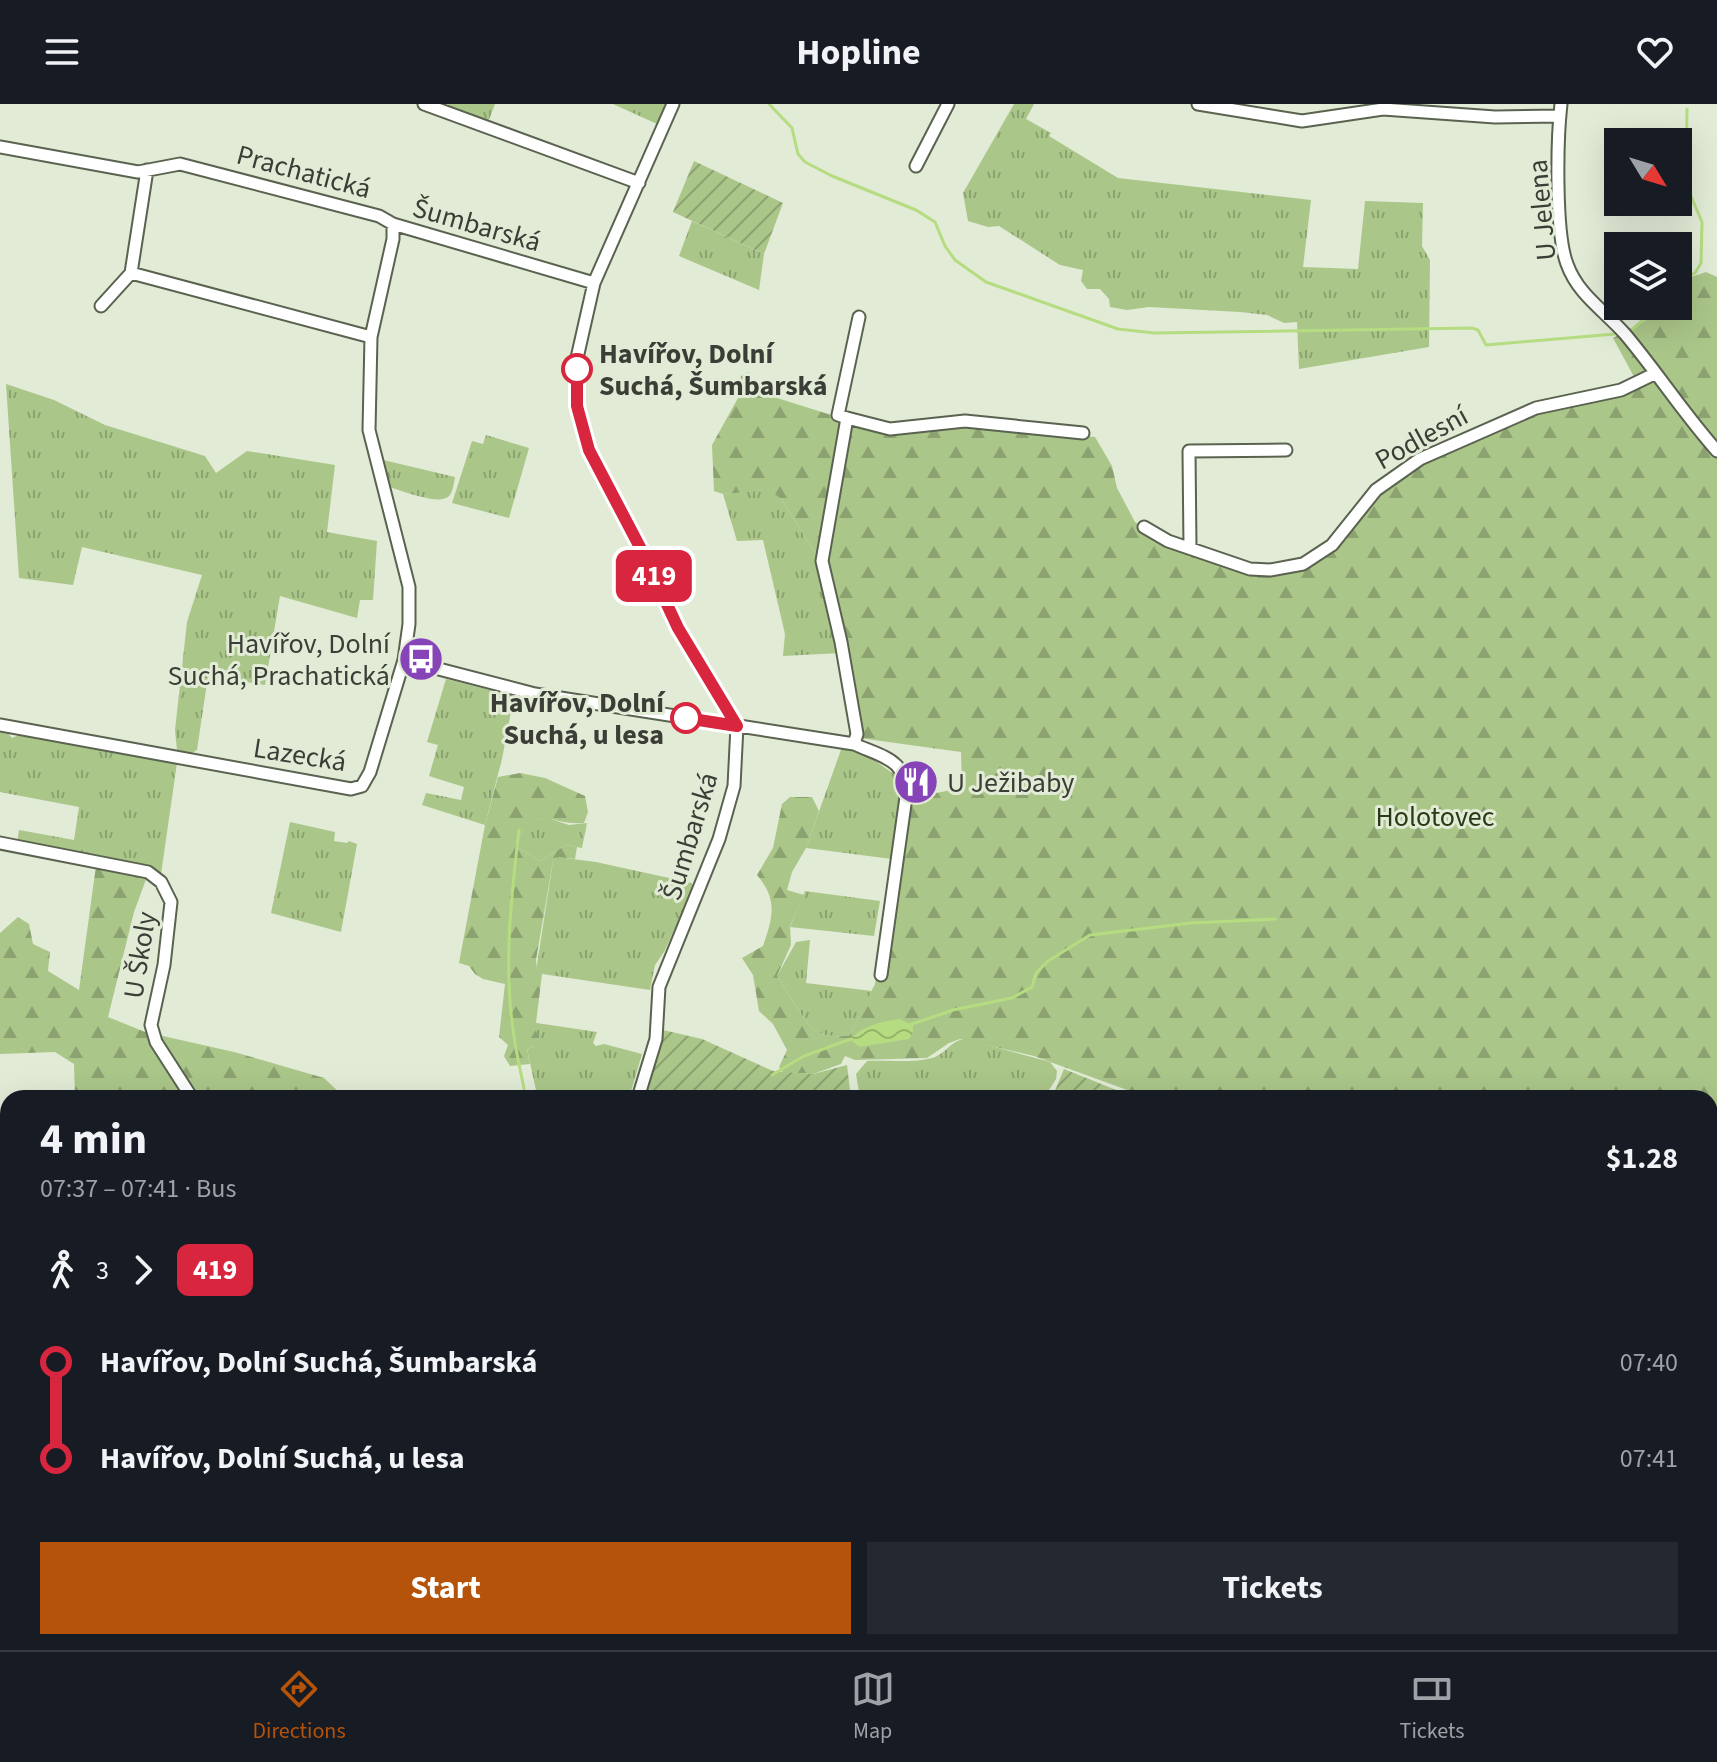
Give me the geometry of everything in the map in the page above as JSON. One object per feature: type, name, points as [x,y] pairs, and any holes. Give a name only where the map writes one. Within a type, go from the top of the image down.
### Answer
[{"type":"street","points":[[424,104],[639,183]]},
{"type":"street","points":[[673,104],[594,283],[577,358],[577,406],[589,450],[678,628],[737,726]]},
{"type":"street","points":[[916,166],[948,104]]},
{"type":"street","points":[[1198,104],[1302,121],[1383,109],[1495,117],[1560,110]]},
{"type":"street","name":"U Jelena","points":[[1560,110],[1561,231],[1566,262],[1577,286],[1624,333],[1717,451]]},
{"type":"street","name":"Prachatická","points":[[0,147],[138,172],[180,164],[379,216],[393,224],[393,239],[371,337],[369,430],[409,587],[409,624],[404,660]]},
{"type":"street","points":[[101,306],[131,273],[147,170]]},
{"type":"street","name":"Šumbarská","points":[[393,224],[594,283]]},
{"type":"street","points":[[131,273],[371,337]]},
{"type":"street","points":[[859,317],[838,415],[890,429],[965,421],[1083,433]]},
{"type":"street","name":"Podlesní","points":[[1144,527],[1168,541],[1250,569],[1270,570],[1303,564],[1332,545],[1376,490],[1420,459],[1536,408],[1621,390],[1654,374]]},
{"type":"street","points":[[847,418],[822,561],[841,642],[857,734],[854,744]]},
{"type":"street","points":[[1190,547],[1189,451],[1286,450]]},
{"type":"street","points":[[404,660],[535,694],[854,744],[898,766],[906,778],[881,975]]},
{"type":"street","name":"Lazecká","points":[[0,725],[351,789],[362,786],[370,772],[404,660]]},
{"type":"street","name":"Šumbarská","points":[[640,1090],[656,1039],[659,987],[719,839],[734,786],[737,726]]},
{"type":"street","name":"U Školy","points":[[0,843],[148,872],[161,882],[171,902],[164,965],[151,1025],[156,1042],[187,1090]]},
{"type":"green space","points":[[448,104],[495,104],[487,125],[450,108]]},
{"type":"green space","points":[[613,104],[665,104],[657,124]]},
{"type":"green space","points":[[1014,104],[1034,104],[1026,119],[1118,178],[1311,200],[1303,267],[1358,269],[1365,201],[1423,203],[1422,246],[1430,260],[1429,347],[1299,369],[1297,322],[1284,323],[1267,315],[1240,312],[1110,307],[1109,299],[1100,289],[1087,289],[1081,281],[1083,270],[1060,265],[999,226],[988,227],[968,221],[963,193]]},
{"type":"green space","points":[[694,161],[783,203],[764,254],[673,212]]},
{"type":"green space","points":[[692,221],[764,254],[759,290],[679,256]]},
{"type":"green space","name":"Holotovec","points":[[1706,272],[1717,277],[1717,1090],[1127,1090],[1034,1056],[960,1039],[927,1058],[855,1060],[845,1056],[841,1064],[813,1074],[783,1072],[779,1067],[787,1050],[773,1024],[759,1011],[753,975],[742,958],[763,946],[769,926],[771,901],[757,875],[773,848],[782,804],[790,797],[812,797],[819,811],[787,890],[804,895],[790,926],[791,945],[777,976],[815,1030],[828,1036],[849,1036],[875,984],[910,798],[962,788],[961,752],[852,737],[844,670],[820,561],[782,500],[770,490],[723,494],[714,491],[712,445],[738,398],[741,376],[749,372],[758,392],[879,430],[904,434],[966,425],[1095,437],[1112,466],[1117,488],[1135,522],[1165,543],[1246,570],[1306,565],[1397,476],[1535,411],[1639,386],[1613,338],[1645,320],[1692,320],[1692,277]]},
{"type":"green space","points":[[6,384],[54,400],[105,425],[205,456],[216,473],[247,451],[335,465],[327,532],[377,541],[373,600],[360,600],[357,618],[280,596],[265,685],[208,676],[197,750],[192,753],[177,750],[175,730],[187,622],[202,575],[82,547],[73,585],[19,578]]},
{"type":"green space","points":[[486,435],[529,448],[509,518],[452,503],[472,441],[483,444]]},
{"type":"green space","points":[[379,459],[455,477],[451,492],[444,499],[438,499],[390,487],[386,485]]},
{"type":"green space","points":[[770,489],[782,500],[820,561],[841,653],[783,656],[785,634],[763,540],[737,541],[723,494]]},
{"type":"green space","points":[[446,679],[514,696],[485,825],[422,805],[426,793],[461,800],[464,787],[429,776],[438,745],[427,742]]},
{"type":"green space","points":[[0,731],[12,738],[19,735],[177,763],[161,874],[145,865],[130,866],[17,843],[19,830],[74,840],[79,807],[0,792]]},
{"type":"green space","points":[[842,747],[871,758],[898,777],[902,794],[892,859],[806,848]]},
{"type":"green space","points":[[520,773],[545,778],[585,796],[588,812],[584,823],[540,819],[525,828],[516,840],[518,848],[540,861],[566,845],[577,847],[575,859],[557,857],[553,861],[536,960],[537,971],[542,974],[536,1023],[531,1023],[539,1037],[535,1046],[527,1049],[530,1064],[510,1066],[504,1056],[508,1045],[499,1037],[505,984],[483,979],[469,966],[459,963],[485,825],[498,777]]},
{"type":"green space","points":[[545,817],[569,825],[587,823],[582,848],[566,845],[540,861],[518,848],[516,840],[529,822]]},
{"type":"green space","points":[[290,822],[335,832],[334,841],[357,844],[341,932],[271,913]]},
{"type":"green space","points":[[557,857],[596,862],[692,883],[693,889],[655,965],[650,990],[536,971],[553,861]]},
{"type":"green space","points":[[96,866],[148,874],[134,912],[108,1017],[145,1032],[234,1052],[324,1078],[337,1090],[75,1090],[74,1064],[55,1052],[0,1054],[0,933],[18,917],[29,924],[33,944],[50,952],[48,971],[79,990]]},
{"type":"green space","points":[[805,891],[880,901],[874,936],[790,927]]},
{"type":"green space","points":[[810,940],[806,983],[872,991],[849,1036],[828,1036],[815,1030],[777,976],[796,942]]},
{"type":"green space","points":[[530,1022],[597,1032],[593,1043],[596,1046],[604,1044],[642,1054],[631,1090],[536,1090],[527,1049],[535,1046]]},
{"type":"green space","points":[[663,1030],[702,1039],[773,1071],[813,1074],[847,1065],[850,1090],[644,1090]]},
{"type":"green space","points":[[965,1039],[1050,1062],[1057,1071],[1056,1079],[1049,1090],[859,1090],[856,1074],[867,1061],[925,1060]]},
{"type":"green space","points":[[1064,1069],[1116,1090],[1055,1090]]},
{"type":"water","points":[[900,1019],[913,1026],[909,1039],[859,1047],[850,1039],[873,1025]]},
{"type":"waterway","points":[[769,104],[792,128],[798,154],[805,162],[916,210],[935,222],[955,260],[986,282],[1118,329],[1154,333],[1472,328],[1478,330],[1486,345],[1615,334]]},
{"type":"waterway","points":[[1687,109],[1686,176],[1702,222],[1701,263],[1692,274]]},
{"type":"waterway","points":[[1629,332],[1643,320]]},
{"type":"waterway","points":[[519,830],[511,907],[509,985],[514,1036],[524,1090]]},
{"type":"waterway","points":[[909,1025],[953,1010],[1012,998],[1032,987],[1036,973],[1048,961],[1090,935],[1191,923],[1275,919]]},
{"type":"waterway","points":[[772,1075],[804,1056],[851,1039]]},
{"type":"bus line","name":"419","points":[[577,369],[577,406],[589,450],[678,628],[737,726],[686,718]]},
{"type":"place","name":"Havířov, Dolní Suchá, Šumbarská","points":[[577,369]]},
{"type":"place","name":"Havířov, Dolní Suchá, Prachatická","points":[[421,659]]},
{"type":"place","name":"Havířov, Dolní Suchá, u lesa","points":[[686,718]]},
{"type":"place","name":"U Ježibaby","points":[[916,782]]}]
